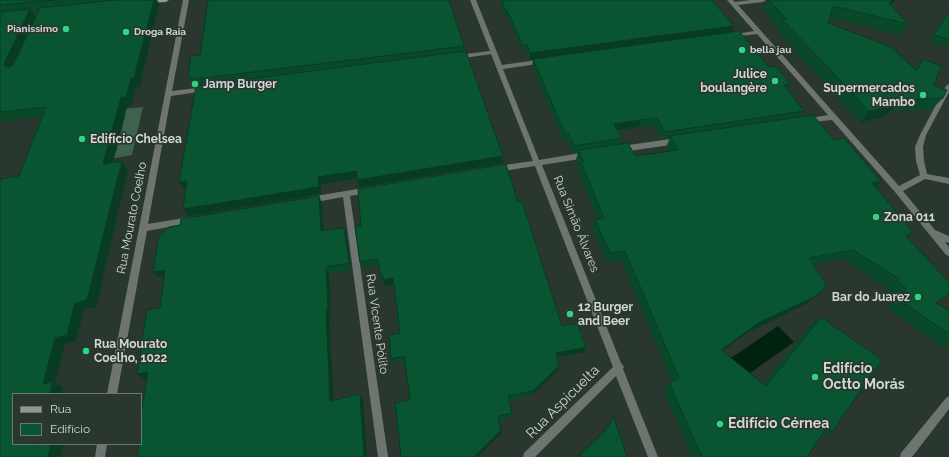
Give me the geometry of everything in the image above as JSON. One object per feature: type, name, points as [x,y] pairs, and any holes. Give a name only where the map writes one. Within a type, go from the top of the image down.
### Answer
[{"type":"street","points":[[142,3],[166,0]]},
{"type":"street","name":"Rua Mourato Coelho","points":[[112,393],[186,0]]},
{"type":"street","name":"Rua Simão Álvares","points":[[473,0],[654,457]]},
{"type":"street","points":[[732,2],[764,0]]},
{"type":"street","points":[[732,2],[898,190],[949,253]]},
{"type":"street","points":[[723,37],[759,32]]},
{"type":"street","points":[[447,58],[494,52]]},
{"type":"street","points":[[500,67],[554,60]]},
{"type":"street","points":[[924,176],[920,161],[919,147],[923,135],[949,86]]},
{"type":"street","points":[[169,94],[212,88]]},
{"type":"street","points":[[801,122],[833,117]]},
{"type":"street","points":[[615,150],[685,140]]},
{"type":"street","points":[[492,170],[592,154]]},
{"type":"street","points":[[898,190],[924,176],[949,181]]},
{"type":"street","points":[[299,202],[377,189]]},
{"type":"street","name":"Rua Vicente Pólito","points":[[346,194],[383,457]]},
{"type":"street","points":[[143,228],[198,219]]},
{"type":"street","points":[[933,232],[949,240]]},
{"type":"street","name":"Rua Aspicuelta","points":[[528,457],[618,367]]},
{"type":"street","points":[[905,457],[949,401]]},
{"type":"street","points":[[100,457],[102,445]]},
{"type":"shaded area","points":[[143,107],[132,155],[99,161],[100,154],[116,152],[125,116],[114,110]]},
{"type":"shaded area","points":[[778,326],[794,342],[747,375],[731,358]]},
{"type":"building","points":[[0,0],[55,0],[0,5]]},
{"type":"building","points":[[115,0],[154,0],[134,78],[131,78],[126,97],[121,97],[103,164],[122,161],[87,300],[75,303],[67,335],[55,338],[43,384],[52,382],[50,393],[12,393],[12,445],[51,445],[48,457],[0,457],[0,179],[19,176],[46,107],[0,112],[0,12],[30,9],[4,64],[5,67],[10,67],[13,65],[40,8]]},
{"type":"building","points":[[208,0],[449,0],[464,46],[196,79],[188,76],[191,56],[200,55]]},
{"type":"building","points":[[502,0],[712,0],[734,26],[530,53],[527,45],[523,45],[507,10],[505,10]]},
{"type":"building","points":[[769,0],[892,0],[889,3],[908,24],[833,6],[828,23],[891,47],[917,71],[923,59],[942,66],[933,85],[947,90],[943,98],[890,101],[895,106],[869,111],[782,19],[786,19]]},
{"type":"building","points":[[948,13],[949,39],[934,35]]},
{"type":"building","points":[[739,31],[769,67],[776,66],[790,84],[784,85],[804,111],[665,132],[657,118],[614,124],[622,138],[574,146],[568,133],[565,134],[533,59]]},
{"type":"building","points":[[466,51],[503,156],[357,180],[357,171],[318,177],[319,187],[183,209],[187,181],[179,182],[196,86]]},
{"type":"building","points":[[813,115],[834,140],[844,138],[881,181],[872,183],[913,232],[906,236],[949,282],[949,294],[936,303],[949,311],[949,334],[900,300],[906,288],[897,282],[899,279],[853,250],[809,258],[827,286],[816,296],[758,323],[721,350],[766,386],[821,317],[882,360],[832,432],[826,428],[807,457],[702,457],[669,383],[679,378],[625,251],[610,253],[595,220],[604,218],[581,162],[584,162],[578,150],[628,143],[635,156],[678,150],[670,136]]},
{"type":"building","points":[[506,164],[518,202],[522,201],[562,326],[577,323],[586,347],[556,353],[559,366],[533,391],[508,396],[512,413],[498,416],[501,430],[474,457],[401,457],[395,403],[410,400],[404,356],[391,359],[389,335],[400,333],[393,278],[383,280],[378,259],[360,262],[355,227],[361,226],[358,189]]},
{"type":"building","points":[[319,196],[321,231],[344,228],[349,263],[326,267],[328,309],[326,310],[330,401],[360,394],[364,457],[137,457],[139,445],[142,445],[142,410],[148,372],[137,374],[147,310],[160,308],[165,270],[153,272],[159,236],[169,227],[180,225],[181,219]]},
{"type":"building","points":[[614,417],[627,457],[578,457],[604,432]]},
{"type":"place","name":"Pianissimo","points":[[66,29]]},
{"type":"place","name":"Droga Raia","points":[[126,32]]},
{"type":"place","name":"bella jau","points":[[742,50]]},
{"type":"place","name":"Julice boulangère","points":[[775,81]]},
{"type":"place","name":"Jamp Burger","points":[[195,84]]},
{"type":"place","name":"Supermercados Mambo","points":[[923,95]]},
{"type":"place","name":"Edifício Chelsea","points":[[82,139]]},
{"type":"place","name":"Zona 011","points":[[876,217]]},
{"type":"place","name":"Bar do Juarez","points":[[918,297]]},
{"type":"place","name":"12 Burger and Beer","points":[[570,314]]},
{"type":"place","name":"Rua Mourato Coelho, 1022","points":[[86,351]]},
{"type":"place","name":"Edifício Octto Morás","points":[[815,377]]},
{"type":"place","name":"Edifício Cérnea","points":[[720,424]]}]
